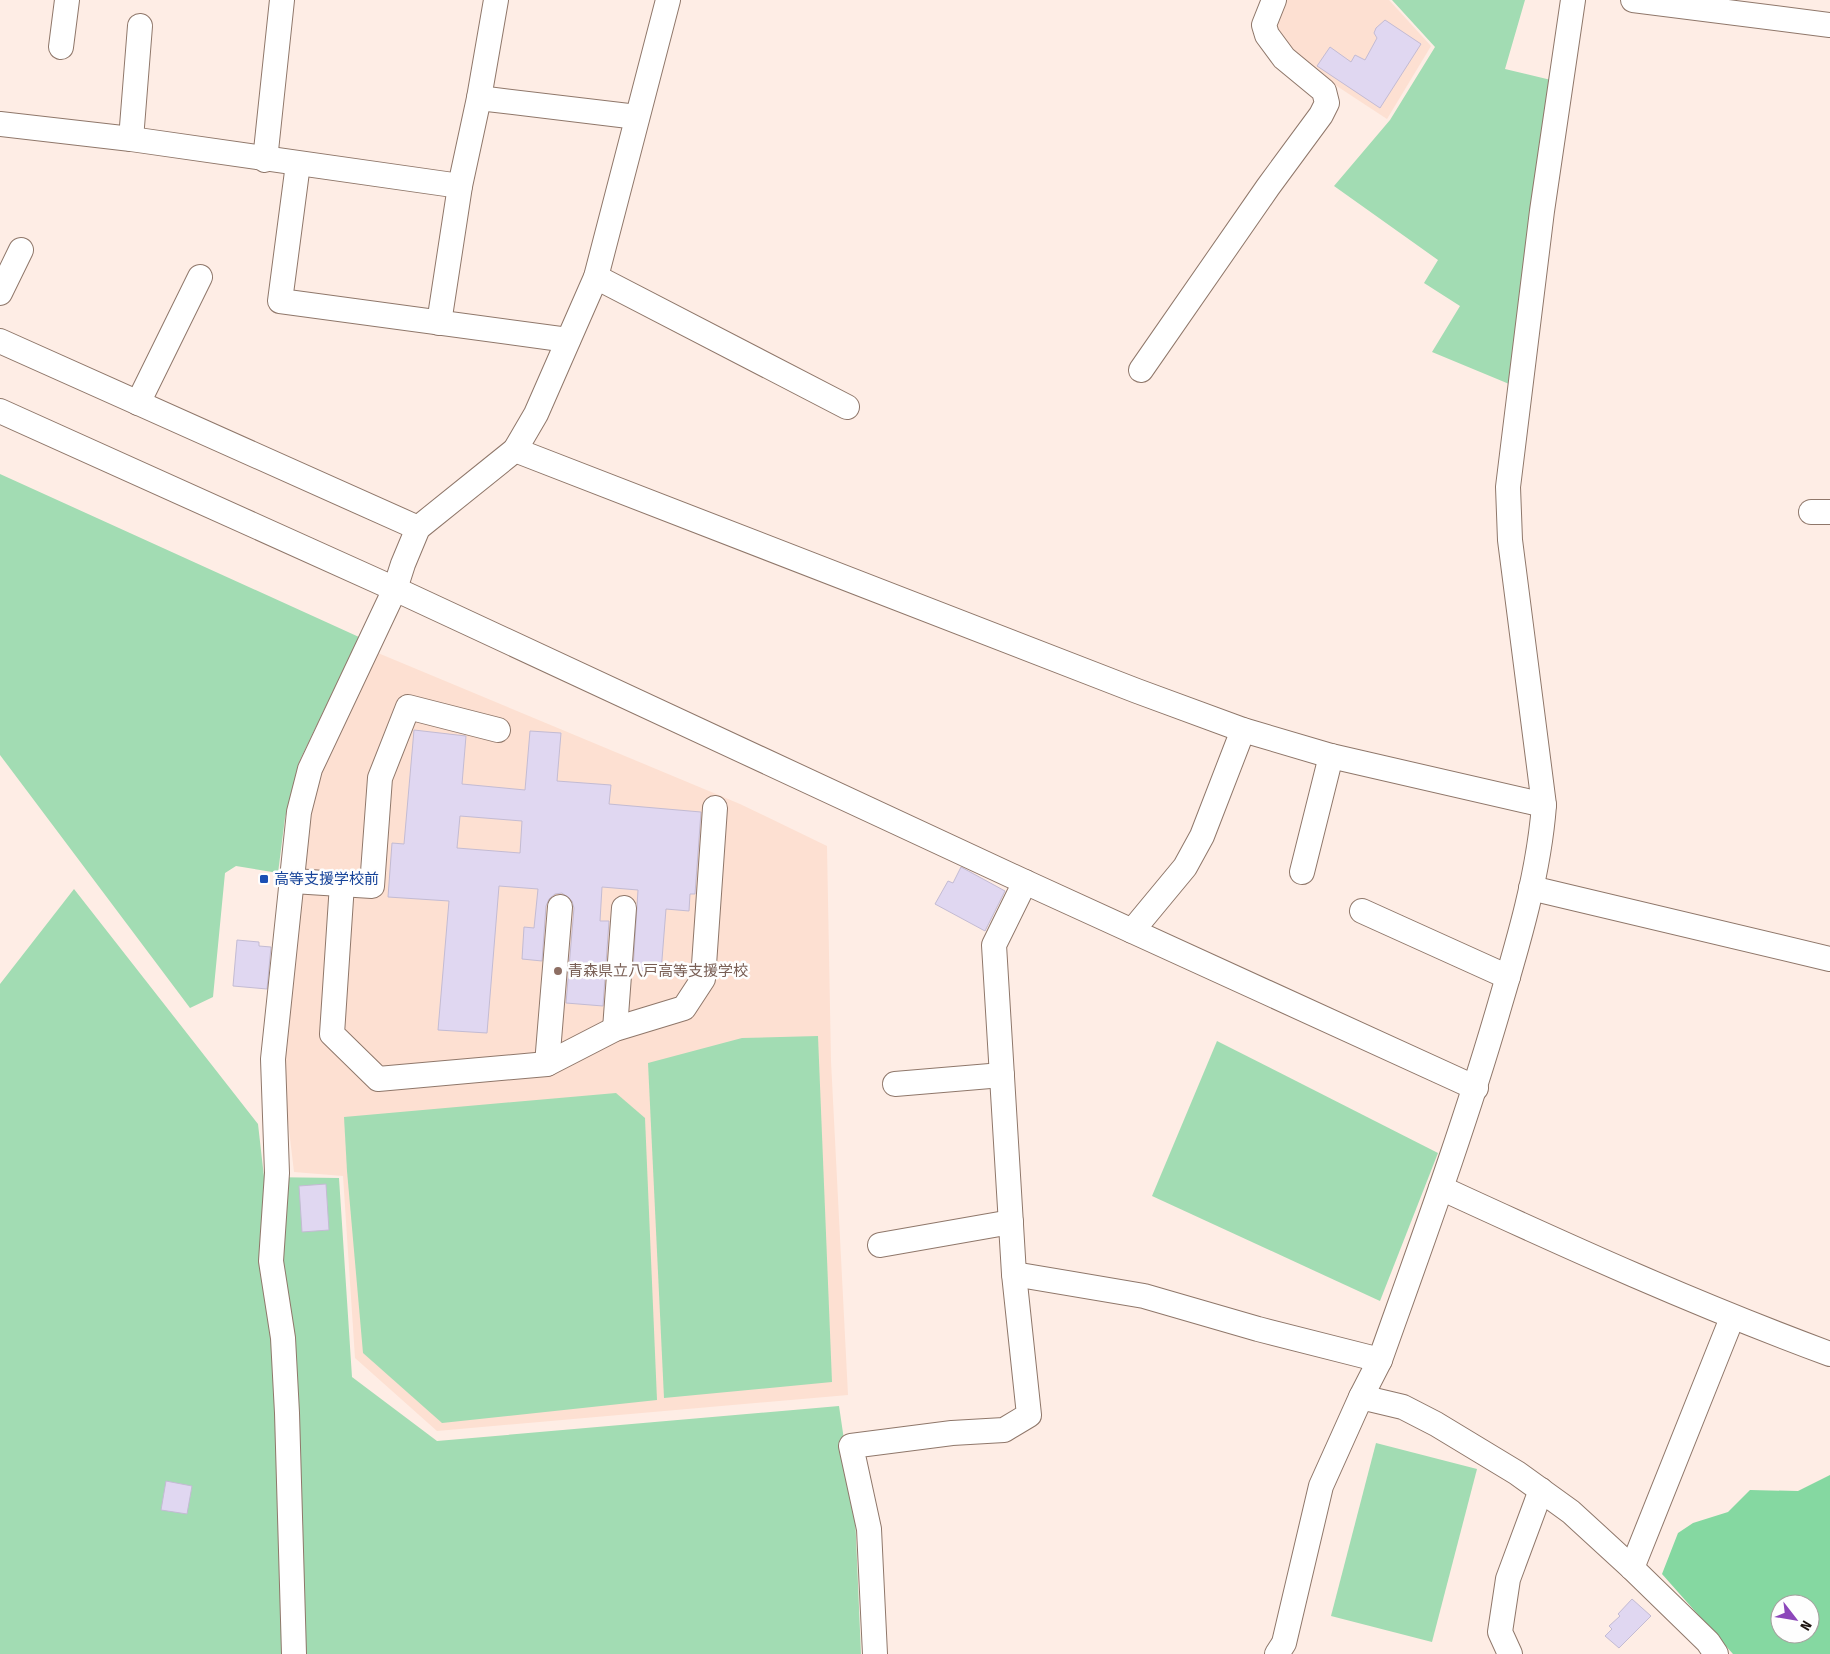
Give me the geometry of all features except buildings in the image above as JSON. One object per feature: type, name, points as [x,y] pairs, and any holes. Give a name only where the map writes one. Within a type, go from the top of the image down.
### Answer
[{"type":"street","points":[[61,47],[67,0]]},
{"type":"street","points":[[265,160],[282,0]]},
{"type":"street","points":[[439,323],[460,186],[479,98],[496,0]]},
{"type":"street","points":[[294,1654],[283,1338],[271,1261],[277,1173],[273,1059],[299,812],[310,768],[395,589],[418,528],[515,450],[536,414],[596,278],[668,0]]},
{"type":"street","points":[[1141,370],[1321,115],[1327,103],[1324,91],[1284,58],[1267,35],[1264,25],[1274,0]]},
{"type":"street","points":[[1277,1654],[1284,1643],[1321,1486],[1380,1360],[1476,1088],[1508,977],[1531,888],[1542,835],[1544,805],[1510,540],[1508,487],[1542,211],[1573,0]]},
{"type":"street","points":[[1633,0],[1830,25]]},
{"type":"street","points":[[131,139],[140,26]]},
{"type":"street","points":[[479,98],[637,117]]},
{"type":"street","points":[[0,124],[131,139],[265,160],[460,186]]},
{"type":"street","points":[[298,164],[280,301],[568,340]]},
{"type":"street","points":[[0,293],[21,250]]},
{"type":"street","points":[[138,403],[200,276]]},
{"type":"street","points":[[596,278],[847,407]]},
{"type":"street","points":[[0,340],[418,528]]},
{"type":"street","points":[[0,411],[395,589],[1025,882],[1476,1088]]},
{"type":"street","points":[[515,450],[1110,681],[1243,730],[1331,756],[1544,805]]},
{"type":"street","points":[[293,881],[372,886],[380,778],[408,707],[498,730]]},
{"type":"street","points":[[1132,931],[1185,867],[1194,852],[1243,730]]},
{"type":"street","points":[[1302,872],[1331,756]]},
{"type":"street","points":[[342,884],[332,1034],[378,1079],[547,1064],[615,1029],[684,1008],[702,979],[715,808]]},
{"type":"street","points":[[875,1654],[869,1529],[851,1446],[952,1433],[1004,1430],[1029,1415],[1014,1274],[994,945],[1025,882]]},
{"type":"street","points":[[1531,888],[1830,959]]},
{"type":"street","points":[[547,1064],[560,907]]},
{"type":"street","points":[[615,1029],[624,908]]},
{"type":"street","points":[[1362,911],[1508,977]]},
{"type":"street","points":[[895,1084],[1002,1075]]},
{"type":"street","points":[[1441,1188],[1583,1254],[1732,1318],[1830,1354]]},
{"type":"street","points":[[880,1245],[1011,1222]]},
{"type":"street","points":[[1014,1274],[1144,1296],[1258,1329],[1380,1360]]},
{"type":"street","points":[[1632,1568],[1732,1318]]},
{"type":"street","points":[[1362,1397],[1403,1407],[1436,1424],[1517,1473],[1541,1490],[1571,1512],[1632,1568],[1708,1642],[1716,1654]]},
{"type":"street","points":[[1510,1654],[1500,1632],[1508,1579],[1541,1490]]},
{"type":"shaded area","points":[[1284,0],[1389,0],[1431,46],[1387,119],[1288,54],[1278,37],[1274,21]]},
{"type":"shaded area","name":"青森県立八戸高等支援学校","points":[[366,648],[740,804],[827,846],[831,1061],[848,1395],[437,1431],[355,1358],[343,1176],[294,1172],[281,1062],[299,812]]},
{"type":"green space","points":[[1392,0],[1525,0],[1505,69],[1551,80],[1514,386],[1432,352],[1460,306],[1424,283],[1438,260],[1334,186],[1390,120],[1435,47]]},
{"type":"green space","points":[[0,474],[359,637],[299,762],[285,818],[278,873],[236,866],[225,873],[213,997],[190,1008],[0,755]]},
{"type":"green space","points":[[74,889],[258,1124],[264,1177],[339,1178],[352,1377],[437,1441],[839,1406],[855,1514],[861,1654],[0,1654],[0,984]]},
{"type":"green space","points":[[818,1036],[832,1382],[664,1398],[648,1063],[742,1038]]},
{"type":"green space","points":[[1217,1041],[1438,1153],[1380,1301],[1152,1196]]},
{"type":"green space","points":[[616,1093],[645,1118],[657,1400],[442,1423],[363,1353],[344,1117]]},
{"type":"green space","points":[[1376,1443],[1477,1469],[1432,1642],[1331,1616]]},
{"type":"green space","points":[[1830,1475],[1830,1654],[1733,1654],[1662,1574],[1678,1533],[1693,1523],[1728,1512],[1750,1490],[1798,1491]]},
{"type":"place","name":"高等支援学校前","points":[[264,879]]},
{"type":"place","name":"青森県立八戸高等支援学校","points":[[558,971]]}]
